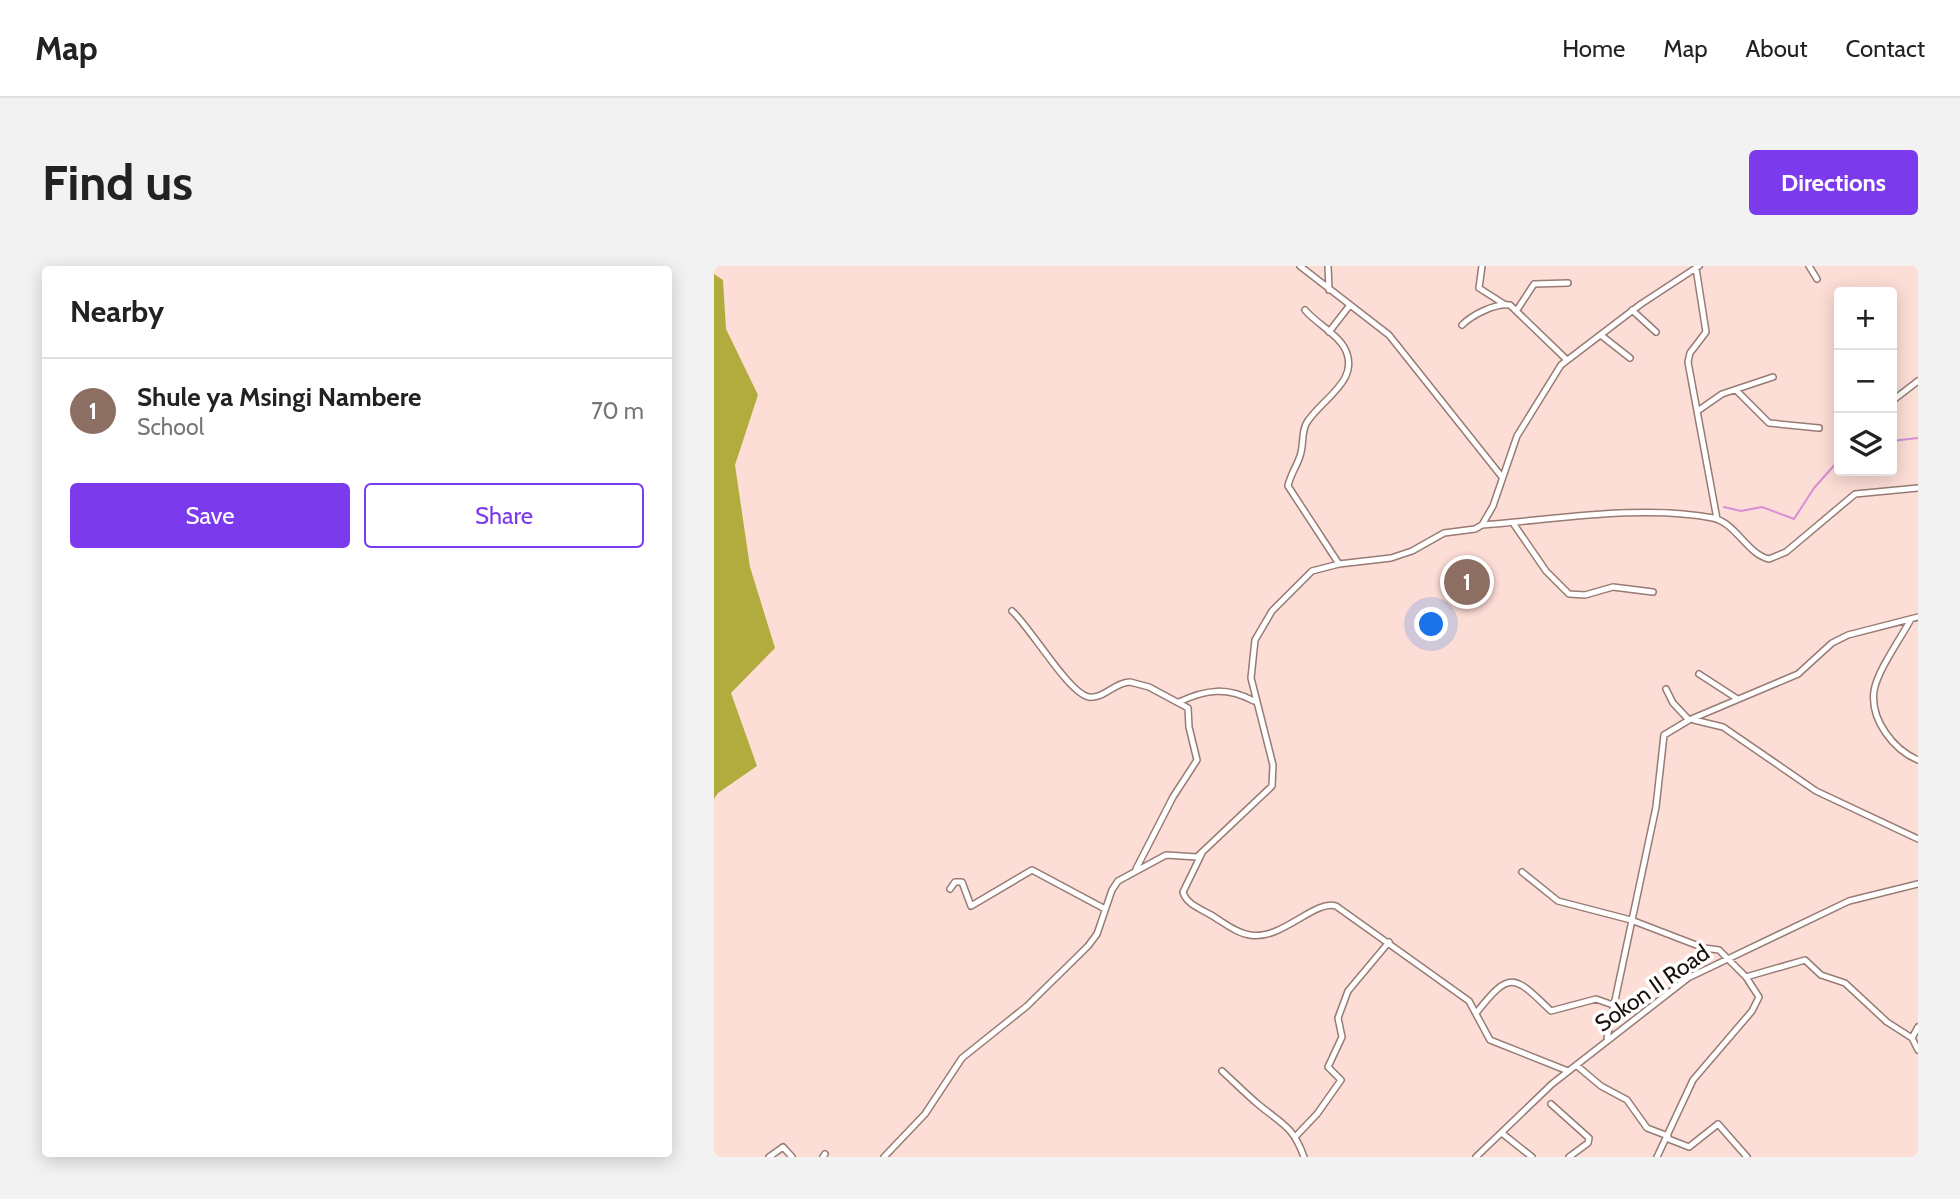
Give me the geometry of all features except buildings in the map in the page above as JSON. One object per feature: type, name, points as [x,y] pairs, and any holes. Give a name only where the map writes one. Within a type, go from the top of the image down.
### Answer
[{"type":"street","points":[[1300,266],[1389,335],[1502,477]]},
{"type":"street","points":[[1328,266],[1329,290]]},
{"type":"street","points":[[1482,266],[1479,288],[1517,310],[1566,359]]},
{"type":"street","points":[[1808,266],[1817,279]]},
{"type":"street","points":[[884,1157],[925,1114],[962,1058],[1027,1006],[1088,946],[1097,934],[1118,881],[1166,855],[1193,858],[1203,852],[1272,786],[1273,765],[1254,701],[1251,664],[1258,633],[1272,611],[1304,577],[1339,564],[1391,558],[1444,533],[1475,529],[1482,525],[1489,515],[1527,416],[1566,359],[1698,267],[1706,332],[1690,353],[1688,362],[1717,519]]},
{"type":"street","points":[[1517,310],[1534,284],[1568,283]]},
{"type":"street","points":[[1462,325],[1475,315],[1504,304]]},
{"type":"street","points":[[1329,332],[1350,305]]},
{"type":"street","points":[[1305,310],[1345,348],[1348,357],[1347,373],[1339,389],[1305,427],[1301,454],[1288,486],[1296,503],[1339,564]]},
{"type":"street","points":[[1633,310],[1656,332]]},
{"type":"street","points":[[1602,336],[1630,358]]},
{"type":"street","points":[[1699,410],[1715,398],[1773,377]]},
{"type":"street","points":[[1897,397],[1918,381]]},
{"type":"street","points":[[1736,390],[1769,423],[1819,428]]},
{"type":"street","points":[[1482,525],[1554,518],[1667,514],[1717,519],[1760,555],[1773,558],[1786,552],[1855,494],[1916,489],[1918,496]]},
{"type":"street","points":[[1513,523],[1546,571],[1569,594],[1585,596],[1613,587],[1653,592]]},
{"type":"street","points":[[1012,611],[1033,633],[1061,674],[1084,695],[1096,697],[1127,681],[1149,687],[1188,708],[1189,727],[1198,760],[1173,797],[1136,869]]},
{"type":"street","points":[[1607,1038],[1656,807],[1662,739],[1670,730],[1736,698],[1798,674],[1832,643],[1848,635],[1915,618]]},
{"type":"street","points":[[1915,618],[1878,681],[1874,699],[1886,735],[1899,750],[1918,760]]},
{"type":"street","points":[[1699,674],[1736,698]]},
{"type":"street","points":[[1666,689],[1673,703],[1690,720],[1723,727],[1816,791],[1918,839]]},
{"type":"street","points":[[1179,702],[1208,691],[1220,690],[1254,701]]},
{"type":"street","points":[[1203,852],[1183,895],[1191,904],[1237,931],[1249,935],[1268,935],[1331,904],[1389,942],[1468,1001],[1477,1012],[1490,1040],[1568,1071]]},
{"type":"street","points":[[950,889],[954,882],[963,883],[971,906],[1032,870],[1105,909]]},
{"type":"street","points":[[1522,872],[1558,901],[1631,920],[1704,948],[1719,950],[1746,977],[1758,995],[1758,1002],[1693,1080],[1657,1157]]},
{"type":"street","name":"Sokon II Road","points":[[1476,1157],[1503,1134],[1535,1099],[1607,1038],[1688,978],[1849,901],[1918,884]]},
{"type":"street","points":[[1296,1136],[1317,1114],[1341,1080],[1328,1067],[1342,1037],[1338,1018],[1348,991],[1389,942]]},
{"type":"street","points":[[1746,977],[1797,960],[1805,960],[1819,973],[1845,983],[1887,1022],[1912,1038],[1918,1050]]},
{"type":"street","points":[[1477,1012],[1501,983],[1508,982],[1524,986],[1551,1011],[1596,999],[1613,1005]]},
{"type":"street","points":[[1912,1038],[1918,1027]]},
{"type":"street","points":[[1576,1065],[1601,1086],[1627,1100],[1647,1128],[1689,1147],[1718,1124],[1747,1157]]},
{"type":"street","points":[[1222,1071],[1261,1107],[1284,1122],[1296,1136],[1304,1157]]},
{"type":"street","points":[[1551,1104],[1589,1138],[1588,1143],[1569,1157]]},
{"type":"street","points":[[1503,1134],[1532,1157]]},
{"type":"street","points":[[769,1157],[783,1147],[792,1157]]},
{"type":"shaded area","points":[[714,274],[723,280],[726,329],[758,395],[735,465],[750,567],[775,648],[731,693],[757,766],[718,793],[714,799]]},
{"type":"waterway","points":[[1897,440],[1918,438]]},
{"type":"waterway","points":[[1724,507],[1741,511],[1762,507],[1794,519],[1814,488],[1834,466]]},
{"type":"place","name":"Shule ya Msingi Nambere","points":[[1467,582]]}]
